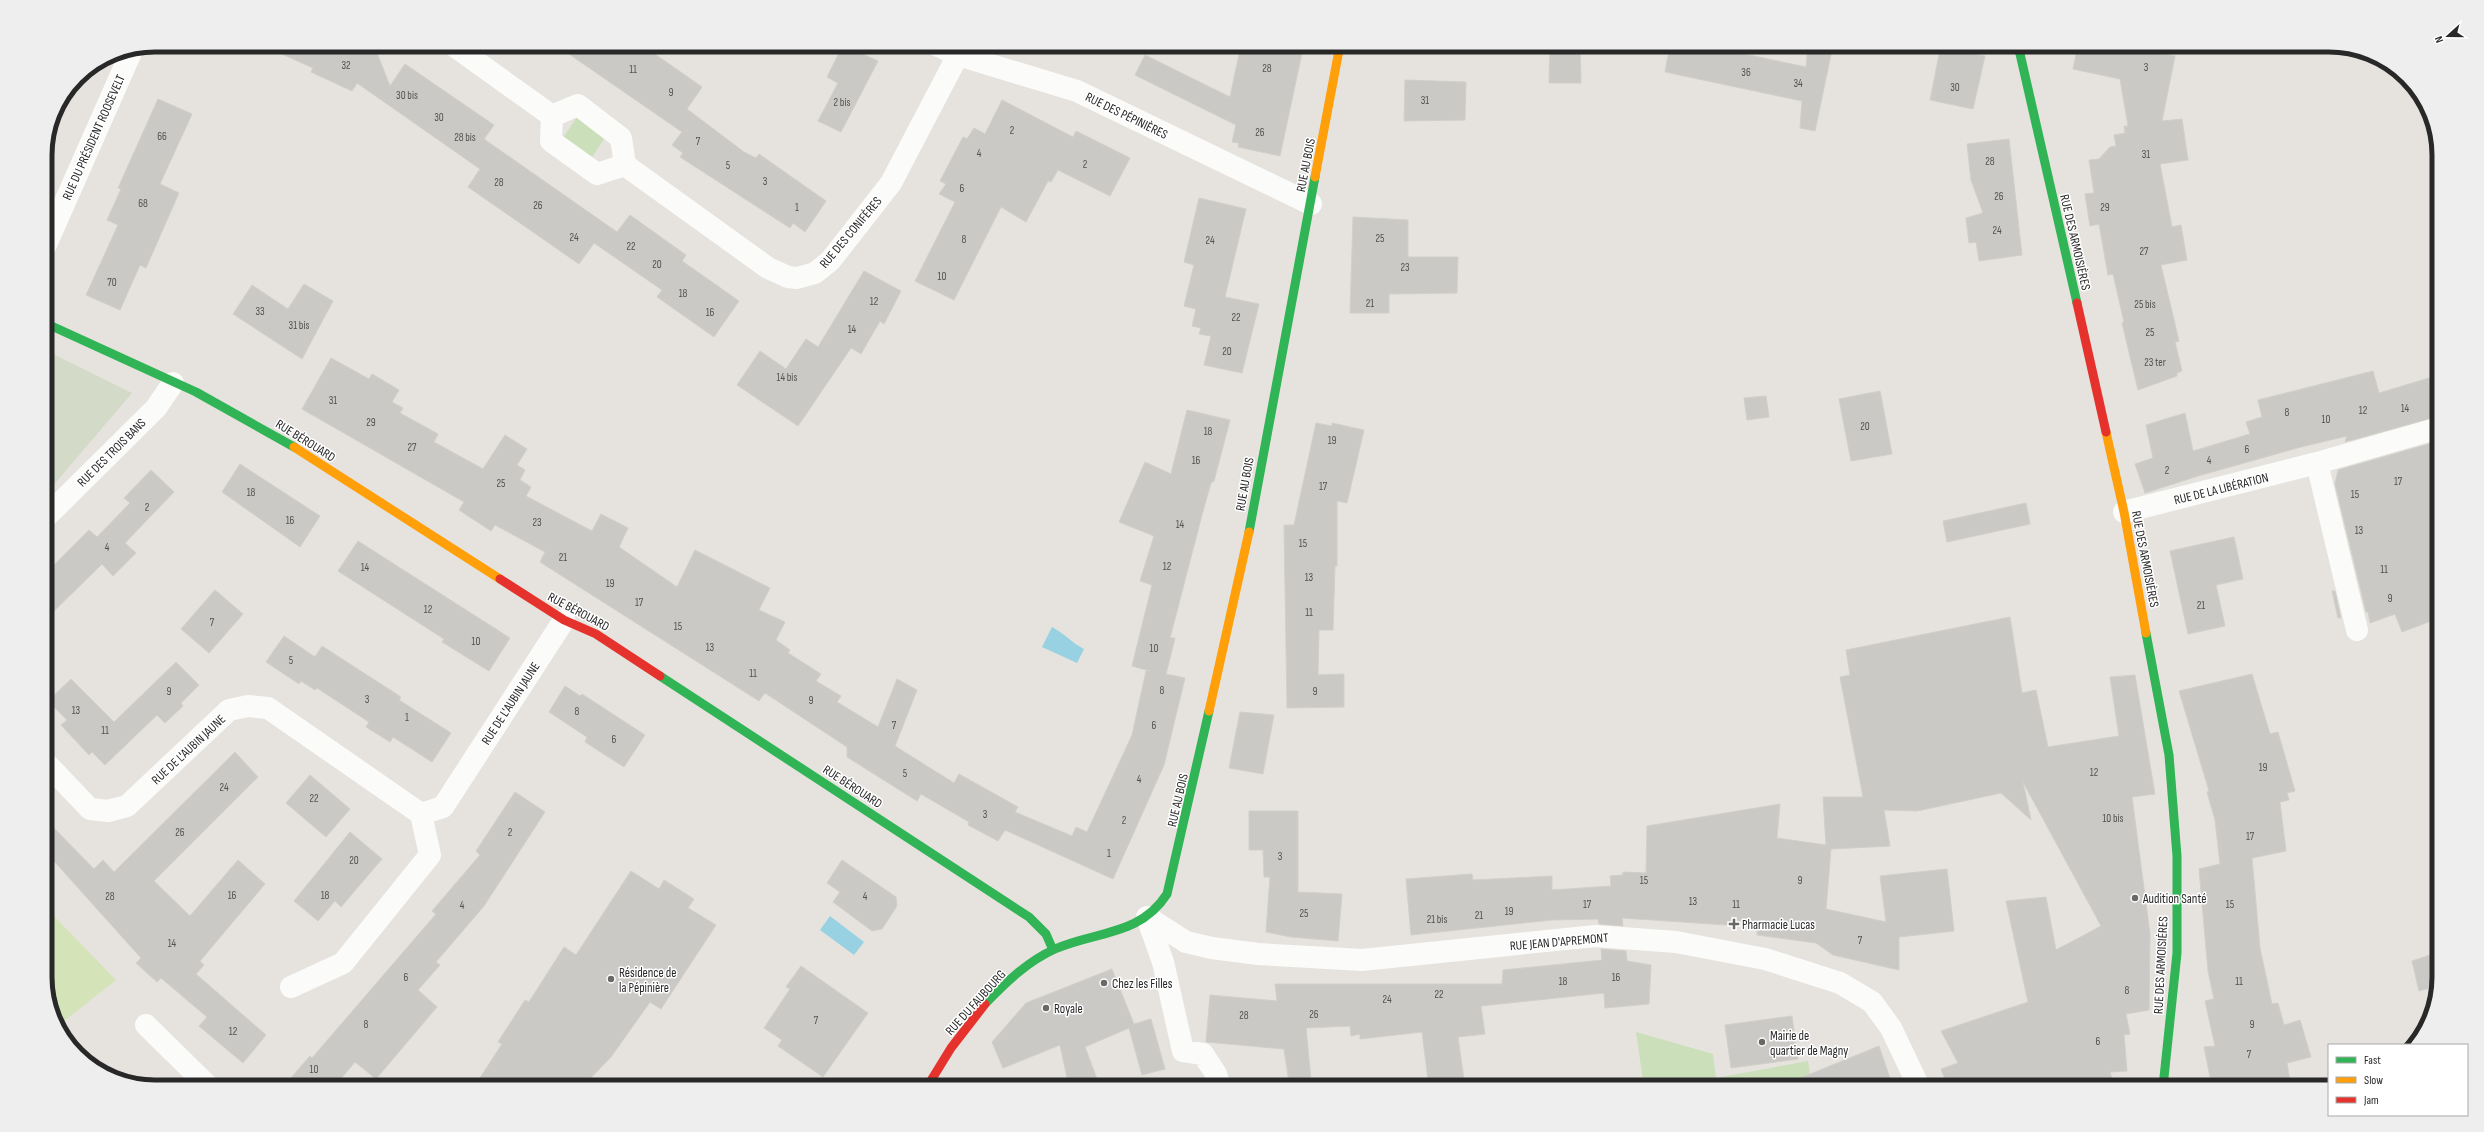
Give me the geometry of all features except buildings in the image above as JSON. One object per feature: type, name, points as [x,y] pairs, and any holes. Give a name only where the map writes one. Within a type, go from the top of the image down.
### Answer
[{"type":"street","points":[[463,52],[552,116]]},
{"type":"street","name":"RUE DES PÉPINIÈRES","points":[[951,52],[1077,91],[1311,204]]},
{"type":"street","name":"RUE AU BOIS","points":[[1147,917],[1156,911],[1167,894],[1174,873],[1243,561],[1339,52]]},
{"type":"street","name":"RUE DES ARMOISIÈRES","points":[[2020,52],[2124,512],[2169,755],[2176,856],[2177,953],[2164,1080]]},
{"type":"street","name":"RUE DES CONIFÈRES","points":[[625,165],[768,268],[788,277],[797,278],[815,273],[836,253],[891,183],[958,55]]},
{"type":"street","name":"RUE DU PRÉSIDENT ROOSEVELT","points":[[52,231],[130,56]]},
{"type":"street","points":[[578,105],[621,138],[625,165],[597,174],[551,141],[552,116],[578,105]]},
{"type":"street","name":"RUE BÉROUARD","points":[[52,326],[173,383],[196,392],[271,433],[564,620],[596,634],[1029,917],[1046,934],[1053,950]]},
{"type":"street","name":"RUE DES TROIS BANS","points":[[52,511],[156,408],[173,383]]},
{"type":"street","name":"RUE DE LA LIBÉRATION","points":[[2124,512],[2317,463],[2432,430]]},
{"type":"street","points":[[2317,463],[2357,630]]},
{"type":"street","name":"RUE DE L'AUBIN JAUNE","points":[[52,769],[90,809],[108,811],[127,806],[229,710],[248,706],[268,708],[421,814],[443,807],[564,620]]},
{"type":"street","points":[[291,987],[343,963],[430,855],[421,814]]},
{"type":"street","points":[[1147,917],[1163,962],[1183,1051],[1203,1054],[1216,1074],[1218,1080]]},
{"type":"street","name":"RUE DU FAUBOURG","points":[[931,1080],[939,1065],[957,1040],[994,995],[1018,974],[1053,950],[1080,939],[1126,927],[1147,917]]},
{"type":"street","name":"RUE JEAN D'APREMONT","points":[[1147,917],[1186,942],[1212,948],[1258,954],[1362,960],[1595,936],[1676,942],[1765,958],[1840,983],[1872,1002],[1891,1028],[1916,1080]]},
{"type":"street","points":[[146,1025],[202,1080]]},
{"type":"green space","points":[[577,117],[606,136],[592,157],[563,138]]},
{"type":"green space","points":[[52,353],[132,393],[52,487]]},
{"type":"green space","points":[[52,914],[116,980],[63,1022],[57,1010],[52,984]]},
{"type":"green space","points":[[1636,1032],[1713,1054],[1716,1078],[1808,1061],[1811,1080],[1643,1080]]},
{"type":"water","points":[[1052,627],[1084,649],[1077,663],[1042,647]]},
{"type":"water","points":[[830,916],[864,942],[854,955],[820,930]]},
{"type":"traffic: fast","points":[[2020,52],[2077,303]]},
{"type":"traffic: fast","points":[[1249,532],[1315,177]]},
{"type":"traffic: fast","points":[[52,326],[196,392],[294,447]]},
{"type":"traffic: fast","points":[[2146,633],[2169,755],[2177,856],[2177,953],[2164,1080]]},
{"type":"traffic: fast","points":[[660,676],[1029,917],[1046,934],[1053,950]]},
{"type":"traffic: fast","points":[[985,1004],[1026,966],[1035,960],[1070,943],[1131,925],[1144,918],[1156,908],[1167,894],[1209,711]]},
{"type":"traffic: slow","points":[[1315,177],[1339,52]]},
{"type":"traffic: slow","points":[[2106,432],[2124,512],[2146,633]]},
{"type":"traffic: slow","points":[[294,447],[500,579]]},
{"type":"traffic: slow","points":[[1209,711],[1249,532]]},
{"type":"traffic: jam","points":[[2077,303],[2106,432]]},
{"type":"traffic: jam","points":[[500,579],[564,620],[596,634],[660,676]]},
{"type":"traffic: jam","points":[[931,1080],[951,1048],[985,1004]]},
{"type":"place","name":"Audition Santé","points":[[2135,898]]},
{"type":"place","name":"Pharmacie Lucas","points":[[1734,924]]},
{"type":"place","name":"Résidence de la Pépinière","points":[[611,979]]},
{"type":"place","name":"Chez les Filles","points":[[1104,983]]},
{"type":"place","name":"Royale","points":[[1046,1008]]},
{"type":"place","name":"Mairie de quartier de Magny","points":[[1762,1042]]}]
